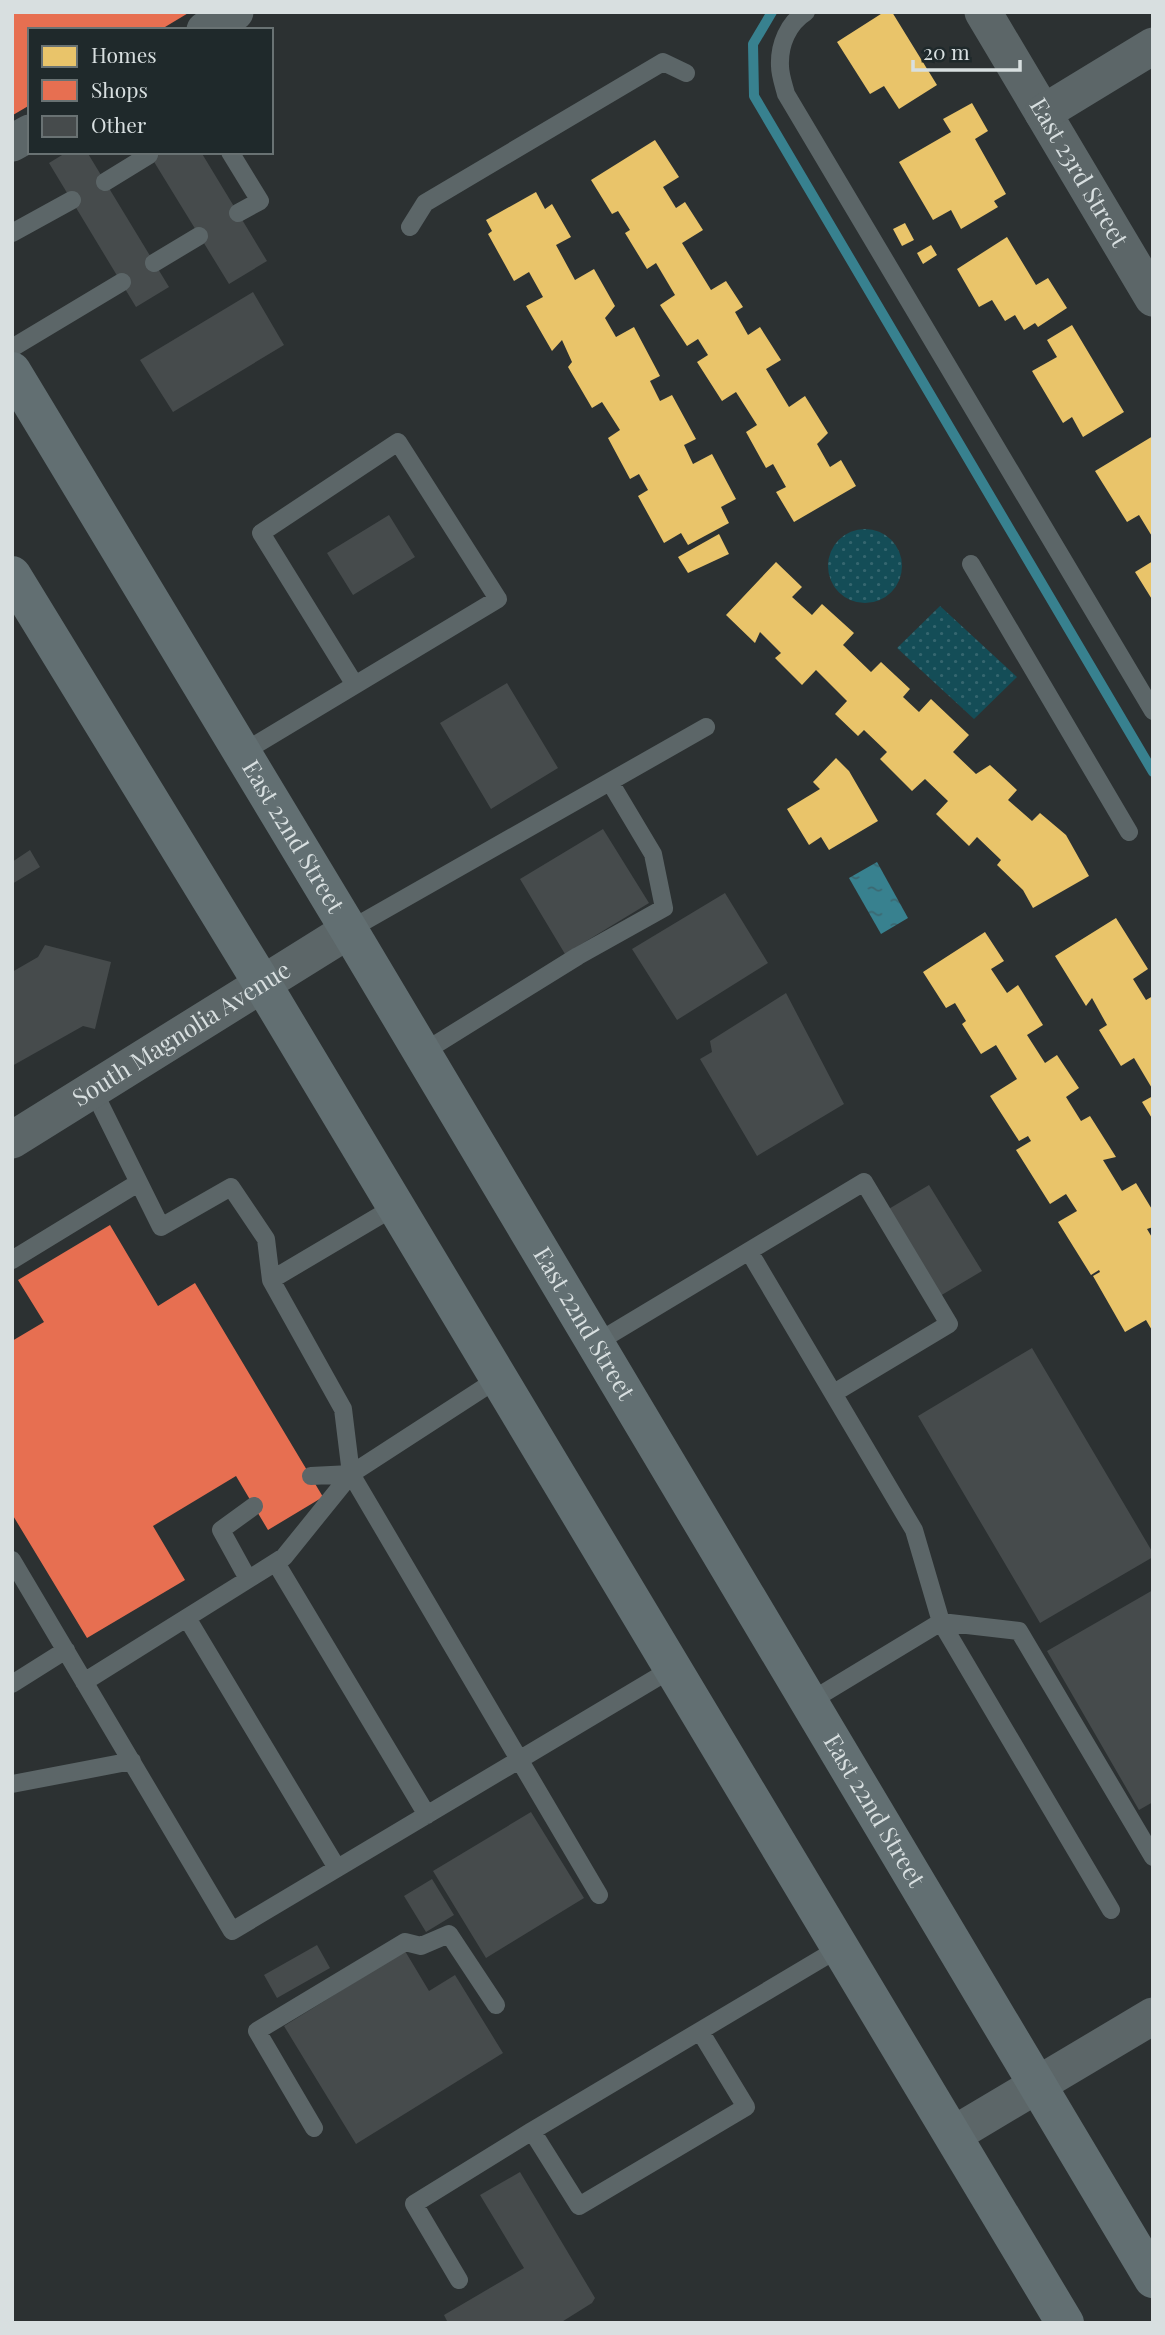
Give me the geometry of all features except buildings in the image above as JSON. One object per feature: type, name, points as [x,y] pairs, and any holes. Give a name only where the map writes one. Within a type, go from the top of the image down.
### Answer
[{"type":"main road","name":"East 22nd Street","points":[[12,371],[596,1343],[1153,2279]]},
{"type":"main road","points":[[15,585],[263,985],[1065,2323]]},
{"type":"street","points":[[208,28],[235,12]]},
{"type":"street","name":"East 23rd Street","points":[[983,12],[1153,298]]},
{"type":"street","points":[[1042,113],[1153,46]]},
{"type":"street","points":[[12,143],[28,134]]},
{"type":"street","name":"South Magnolia Avenue","points":[[12,1140],[349,930]]},
{"type":"street","points":[[953,2135],[1153,2016]]},
{"type":"lane","points":[[806,12],[796,19],[786,34],[780,66],[786,94],[1153,711]]},
{"type":"lane","points":[[410,227],[425,203],[663,62],[686,73]]},
{"type":"lane","points":[[231,154],[260,201],[237,213]]},
{"type":"lane","points":[[105,182],[149,155]]},
{"type":"lane","points":[[12,233],[72,200]]},
{"type":"lane","points":[[154,263],[199,236]]},
{"type":"lane","points":[[12,348],[122,282]]},
{"type":"lane","points":[[242,752],[355,685],[498,598],[398,442],[261,533],[355,685]]},
{"type":"lane","points":[[971,564],[1129,832]]},
{"type":"lane","points":[[349,930],[706,727]]},
{"type":"lane","points":[[422,1053],[565,964],[664,908],[653,854],[610,782]]},
{"type":"lane","points":[[93,1090],[161,1227],[231,1187],[266,1239],[271,1280],[343,1409],[351,1474],[599,1895]]},
{"type":"lane","points":[[596,1343],[750,1253],[864,1182],[949,1324],[834,1393]]},
{"type":"lane","points":[[12,1259],[138,1183]]},
{"type":"lane","points":[[271,1280],[396,1206]]},
{"type":"lane","points":[[750,1253],[914,1530],[941,1622],[1111,1910]]},
{"type":"lane","points":[[84,1682],[276,1563],[284,1557],[351,1474],[499,1378]]},
{"type":"lane","points":[[311,1476],[351,1474]]},
{"type":"lane","points":[[248,1579],[221,1530],[254,1506]]},
{"type":"lane","points":[[12,1560],[232,1931],[673,1668]]},
{"type":"lane","points":[[276,1563],[427,1815]]},
{"type":"lane","points":[[187,1618],[337,1868]]},
{"type":"lane","points":[[809,1702],[941,1622],[1019,1631],[1153,1857]]},
{"type":"lane","points":[[12,1684],[66,1650]]},
{"type":"lane","points":[[12,1784],[132,1761]]},
{"type":"lane","points":[[314,2128],[257,2031],[405,1942],[421,1946],[449,1934],[496,2005]]},
{"type":"lane","points":[[459,2280],[414,2204],[841,1947]]},
{"type":"lane","points":[[532,2131],[579,2206],[746,2107],[700,2031]]},
{"type":"shaded area","points":[[858,529],[872,529],[886,535],[896,545],[902,566],[896,587],[886,597],[872,603],[858,603],[844,597],[834,587],[828,573],[828,559],[834,545],[844,535]]},
{"type":"shaded area","points":[[940,606],[1017,677],[974,719],[897,648]]},
{"type":"water","points":[[877,862],[908,918],[881,934],[849,878]]},
{"type":"waterway","points":[[772,12],[753,44],[754,96],[1153,772]]}]
